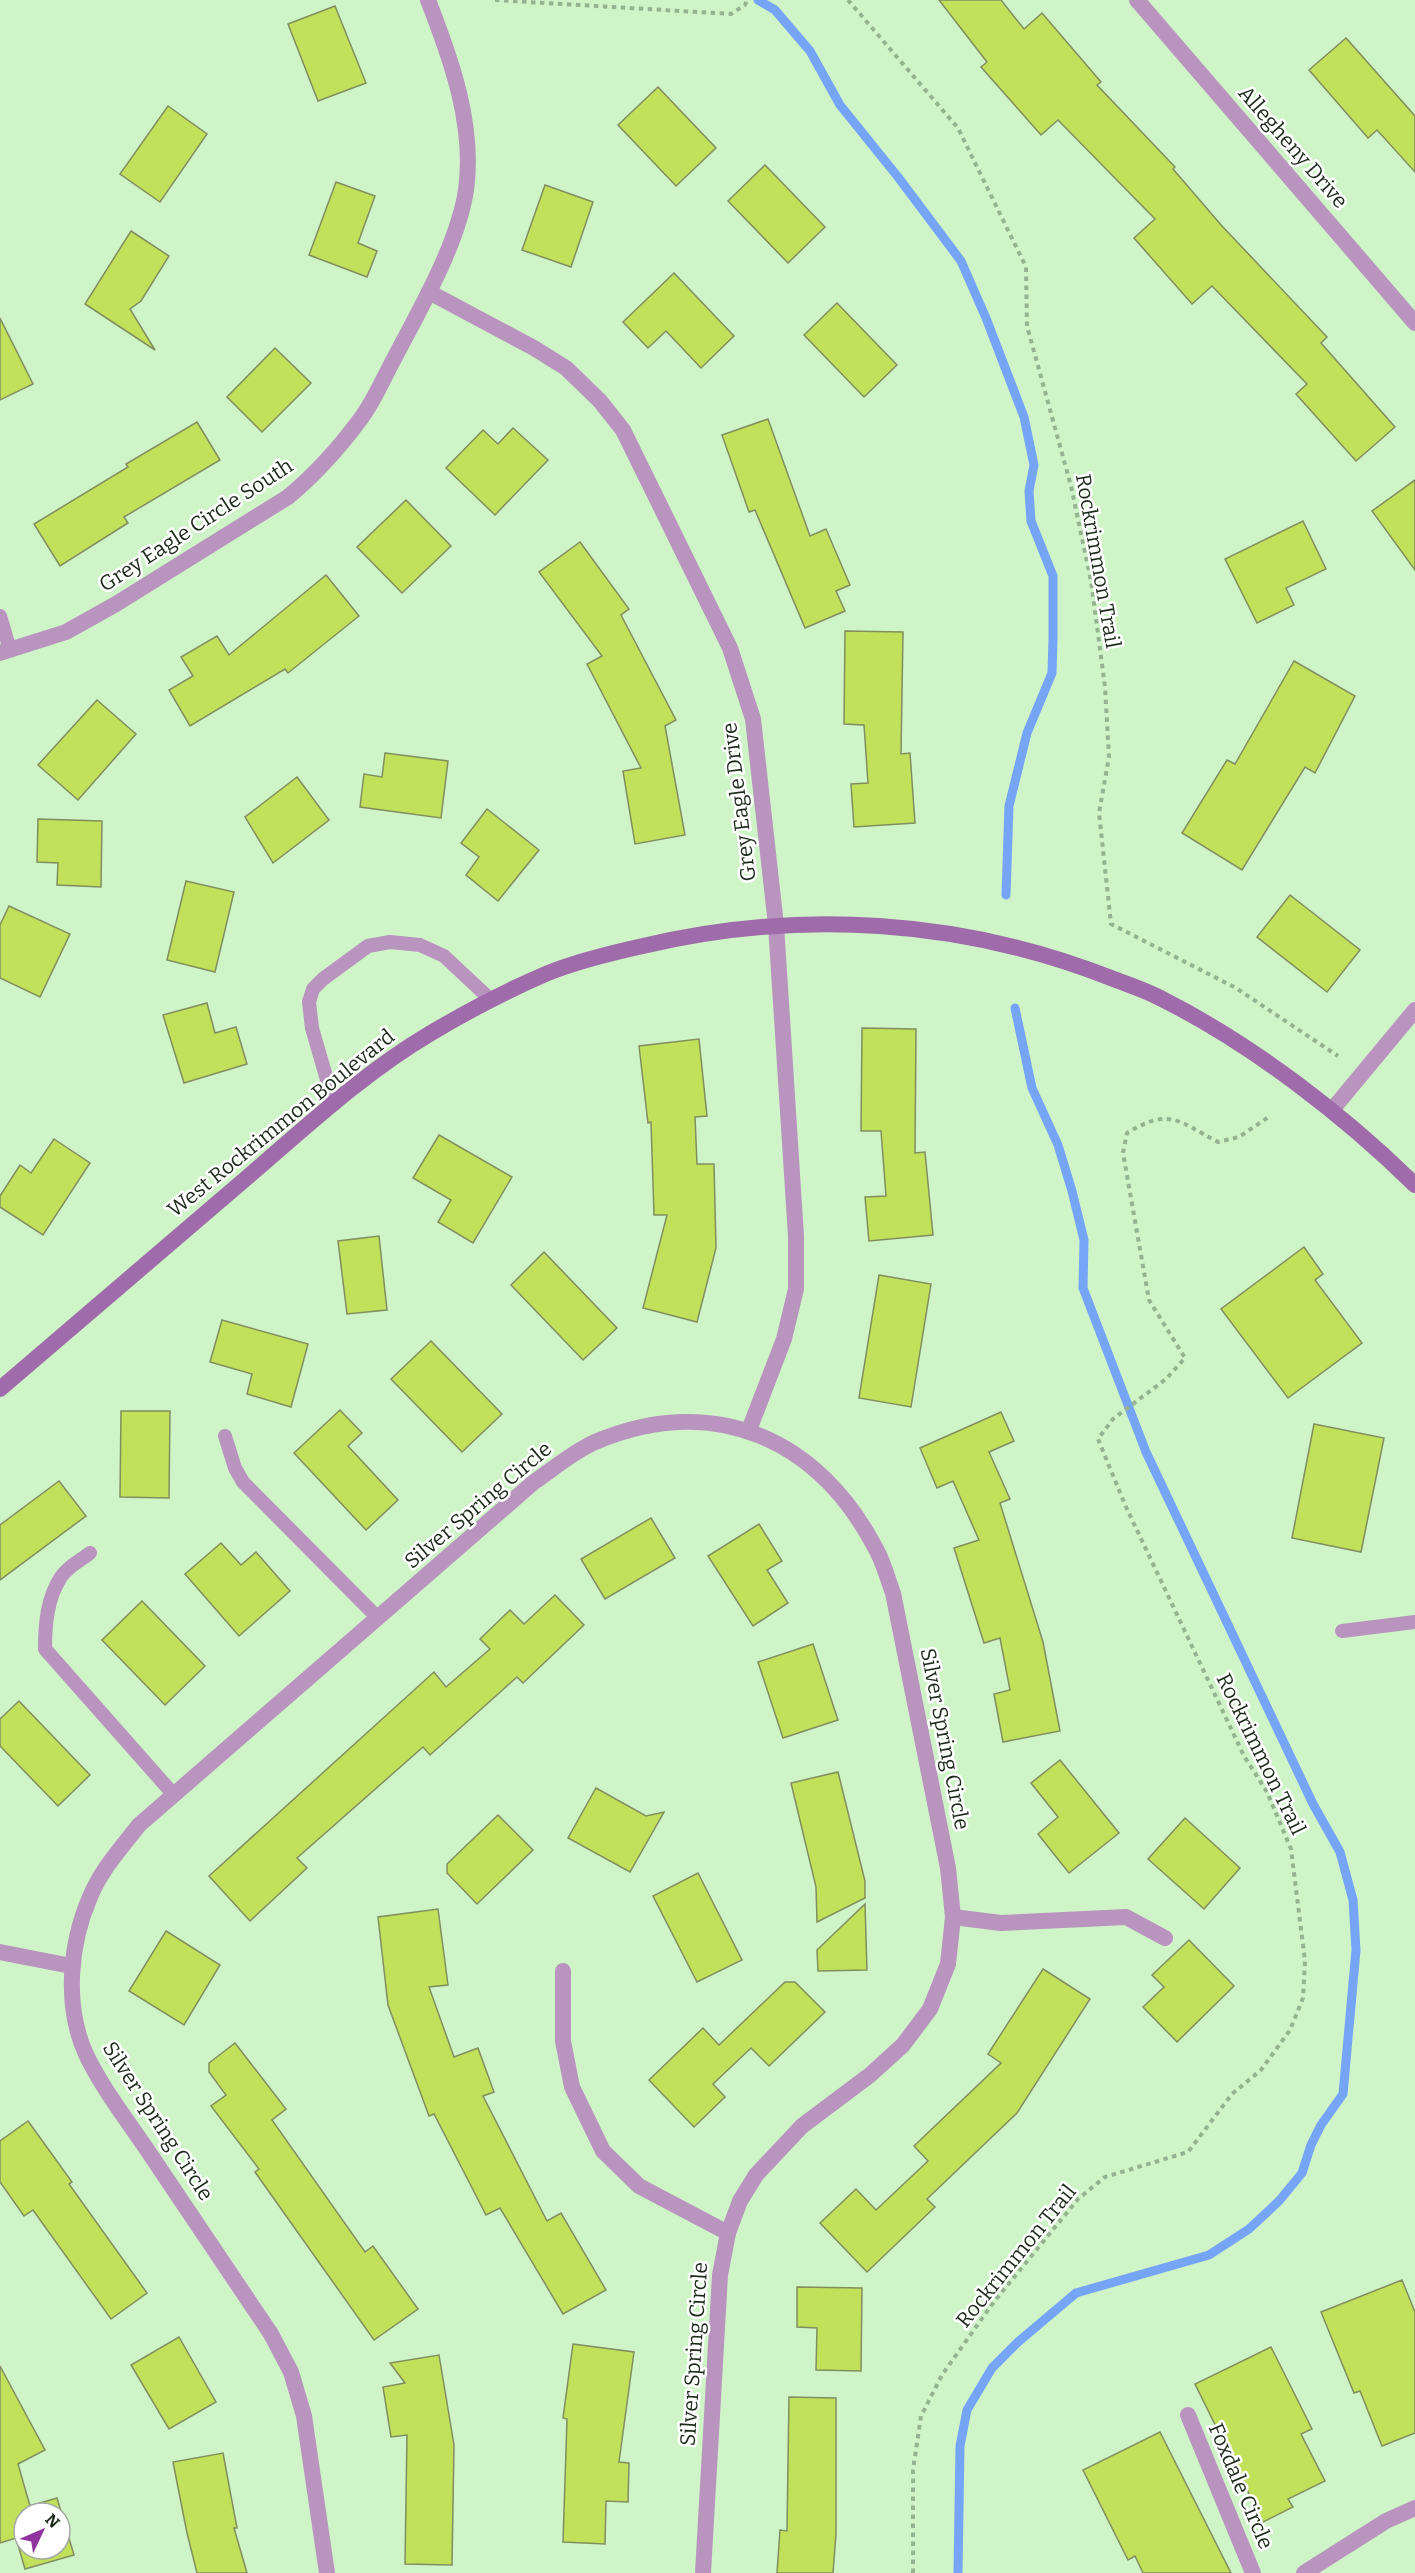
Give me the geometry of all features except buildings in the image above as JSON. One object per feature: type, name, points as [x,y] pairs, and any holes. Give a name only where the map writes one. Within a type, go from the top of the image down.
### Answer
[{"type":"main road","name":"West Rockrimmon Boulevard","points":[[0,1389],[379,1067],[429,1034],[490,1000],[551,972],[684,936],[776,925],[849,924],[902,927],[961,935],[1028,949],[1086,968],[1163,999],[1230,1039],[1332,1110],[1415,1185]]},
{"type":"street","name":"Grey Eagle Circle South","points":[[5,651],[66,632],[116,604],[288,497],[314,476],[364,414],[429,292],[450,244],[466,191],[467,151],[451,58],[428,0]]},
{"type":"street","name":"Allegheny Drive","points":[[1137,0],[1415,323]]},
{"type":"street","name":"Grey Eagle Drive","points":[[429,292],[534,348],[566,368],[600,401],[623,430],[730,648],[753,719],[776,925],[796,1236],[796,1288],[784,1339],[749,1430]]},
{"type":"street","points":[[1332,1110],[1415,1010]]},
{"type":"street","name":"Silver Spring Circle","points":[[327,2573],[304,2416],[291,2372],[271,2334],[117,2106],[84,2052],[74,2010],[71,1966],[79,1926],[90,1896],[108,1864],[139,1826],[534,1482],[594,1443],[633,1430],[671,1424],[709,1422],[749,1430],[787,1449],[825,1478],[852,1512],[877,1551],[894,1593],[948,1868],[953,1917],[948,1964],[930,2009],[903,2044],[870,2075],[802,2126],[777,2151],[740,2200],[728,2233],[720,2275],[703,2573]]},
{"type":"street","points":[[953,1917],[1001,1923],[1126,1917],[1165,1938]]},
{"type":"street","points":[[0,1952],[71,1966]]},
{"type":"street","points":[[563,1971],[562,2041],[572,2087],[603,2151],[639,2186],[728,2233]]},
{"type":"street","name":"Foxdale Circle","points":[[1188,2415],[1253,2573]]},
{"type":"street","points":[[1304,2573],[1386,2521],[1415,2508]]},
{"type":"lane","points":[[0,616],[5,651]]},
{"type":"lane","points":[[334,1104],[312,1028],[309,1002],[313,989],[368,946],[390,942],[420,945],[444,956],[490,1000]]},
{"type":"lane","points":[[225,1436],[235,1468],[243,1482],[378,1618]]},
{"type":"lane","points":[[90,1553],[62,1575],[51,1598],[45,1626],[45,1649],[174,1795]]},
{"type":"lane","points":[[1342,1631],[1415,1622]]},
{"type":"path","points":[[495,0],[731,14],[746,2]]},
{"type":"path","name":"Rockrimmon Trail","points":[[848,0],[958,128],[1026,267],[1027,326],[1071,486],[1091,582],[1104,687],[1109,757],[1099,813],[1111,924],[1236,988],[1338,1056]]},
{"type":"path","name":"Rockrimmon Trail","points":[[913,2573],[913,2470],[921,2416],[942,2375],[993,2302],[1078,2199],[1105,2176],[1188,2152],[1232,2094],[1261,2070],[1290,2030],[1303,1998],[1305,1961],[1291,1849],[1267,1792],[1244,1756],[1126,1507],[1098,1439],[1113,1419],[1166,1379],[1185,1358],[1149,1300],[1123,1153],[1127,1133],[1149,1120],[1172,1118],[1218,1142],[1239,1137],[1270,1116]]},
{"type":"waterway","points":[[758,0],[775,10],[810,51],[840,105],[961,261],[986,318],[1024,417],[1034,465],[1029,491],[1031,521],[1053,576],[1052,673],[1027,733],[1009,806],[1006,895]]},
{"type":"waterway","points":[[958,2573],[960,2446],[967,2410],[992,2368],[1018,2342],[1076,2293],[1209,2255],[1249,2229],[1279,2201],[1302,2173],[1311,2145],[1321,2125],[1343,2094],[1356,1950],[1353,1900],[1340,1852],[1313,1804],[1146,1452],[1083,1288],[1084,1240],[1058,1145],[1032,1088],[1015,1008]]}]
